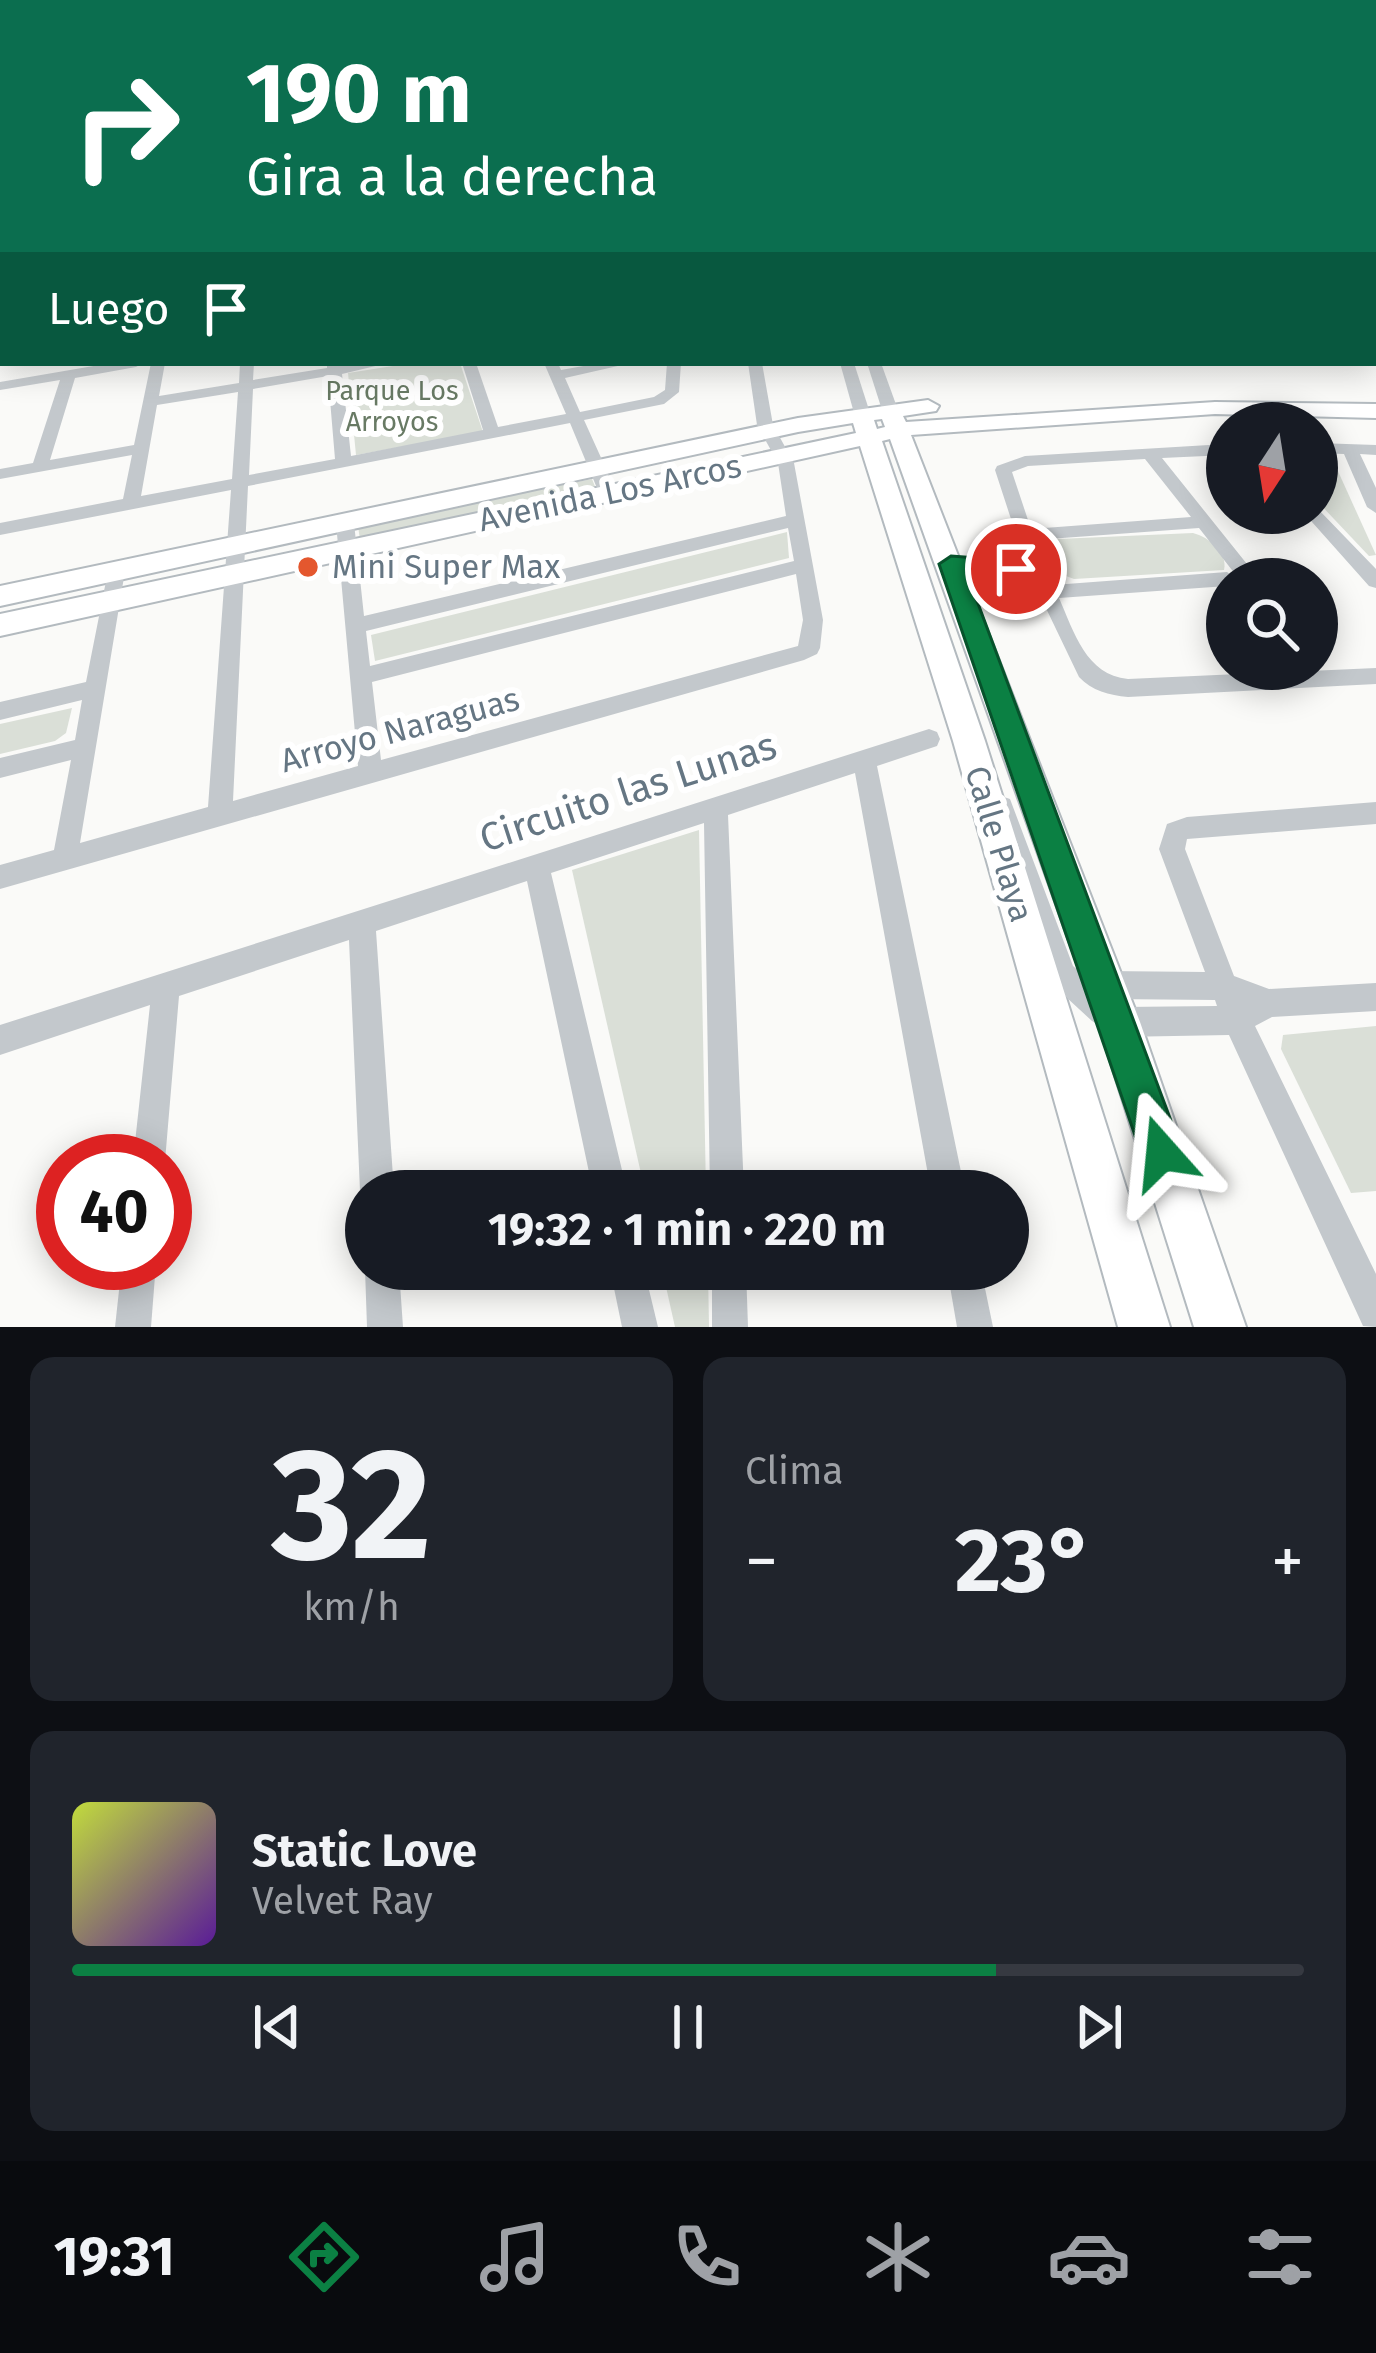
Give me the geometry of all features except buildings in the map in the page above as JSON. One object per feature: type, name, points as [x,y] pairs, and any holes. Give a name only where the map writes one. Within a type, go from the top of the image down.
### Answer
[{"type":"street","points":[[0,386],[118,366]]},
{"type":"street","points":[[131,502],[157,366]]},
{"type":"street","points":[[220,814],[247,366]]},
{"type":"street","points":[[470,366],[491,433]]},
{"type":"street","points":[[589,366],[553,369],[603,482]]},
{"type":"street","points":[[0,529],[670,397],[674,366]]},
{"type":"street","points":[[362,676],[804,565],[755,366]]},
{"type":"street","name":"Calle Playa","points":[[848,366],[949,558],[1119,1022],[1220,1327]]},
{"type":"street","name":"Calle Playa","points":[[874,366],[879,430],[1144,1327]]},
{"type":"street","points":[[150,402],[334,367],[344,461]]},
{"type":"street","points":[[40,467],[69,374]]},
{"type":"street","points":[[1316,399],[1376,395]]},
{"type":"street","points":[[1316,399],[1376,411]]},
{"type":"street","name":"Avenida Los Arcos","points":[[1302,402],[1316,399]]},
{"type":"street","name":"Avenida Los Arcos","points":[[0,596],[237,546],[346,536],[775,444],[1017,418],[1206,411]]},
{"type":"street","points":[[0,474],[139,448]]},
{"type":"street","points":[[1338,448],[1376,450]]},
{"type":"street","points":[[1350,448],[1376,507]]},
{"type":"street","points":[[1206,450],[1006,466],[1005,481],[1082,666],[1105,685],[1206,679]]},
{"type":"street","points":[[1150,454],[1233,558]]},
{"type":"street","points":[[355,626],[796,520]]},
{"type":"street","points":[[949,558],[991,554],[1028,540],[1205,522]]},
{"type":"street","points":[[1336,534],[1367,563],[1376,581]]},
{"type":"street","points":[[346,536],[370,771]]},
{"type":"street","name":"Avenida Los Arcos","points":[[0,626],[236,574],[346,536]]},
{"type":"street","points":[[949,558],[1045,582],[1206,579]]},
{"type":"street","name":"Arroyo Naraguas","points":[[0,877],[792,657],[813,641],[804,565]]},
{"type":"street","points":[[65,858],[116,572]]},
{"type":"street","points":[[1338,674],[1376,676]]},
{"type":"street","points":[[0,711],[95,688]]},
{"type":"street","name":"Circuito las Lunas","points":[[0,1040],[929,739]]},
{"type":"street","points":[[0,768],[85,747]]},
{"type":"street","points":[[864,760],[944,1170]]},
{"type":"street","points":[[980,780],[1014,832],[1063,975],[1119,1022],[1238,1020],[1268,1003]]},
{"type":"street","points":[[716,806],[726,1170]]},
{"type":"street","points":[[1376,813],[1176,832],[1174,862],[1222,986],[1376,1312]]},
{"type":"street","points":[[537,866],[605,1170]]},
{"type":"street","points":[[362,922],[376,1170]]},
{"type":"street","points":[[151,1134],[166,986]]},
{"type":"street","points":[[1105,986],[1222,986],[1268,1003],[1376,997]]},
{"type":"street","points":[[133,1327],[136,1290]]},
{"type":"street","points":[[383,1290],[386,1327]]},
{"type":"street","points":[[632,1290],[640,1327]]},
{"type":"street","points":[[729,1290],[730,1327]]},
{"type":"street","points":[[968,1290],[975,1327]]},
{"type":"green space","name":"Parque Los Arroyos","points":[[393,366],[461,366],[483,432],[356,455],[348,373]]},
{"type":"green space","points":[[1338,471],[1376,555],[1369,556],[1338,523]]},
{"type":"green space","points":[[592,479],[596,489],[360,540],[358,526]]},
{"type":"green space","points":[[787,532],[789,558],[375,661],[371,635]]},
{"type":"green space","points":[[1193,533],[1216,547],[1223,558],[1206,558],[1206,571],[1074,579],[1066,576],[1050,544],[1058,539]]},
{"type":"green space","points":[[72,708],[66,733],[55,741],[0,754],[0,724]]},
{"type":"green space","points":[[699,830],[706,1170],[640,1170],[572,870]]},
{"type":"green space","points":[[1376,1026],[1376,1191],[1351,1193],[1281,1049],[1283,1035]]},
{"type":"green space","points":[[667,1290],[708,1290],[709,1327],[675,1327]]},
{"type":"place","name":"Mini Super Max","points":[[308,567]]},
{"type":"route","points":[[1016,569],[951,564],[1119,1022],[1162,1153]]}]
